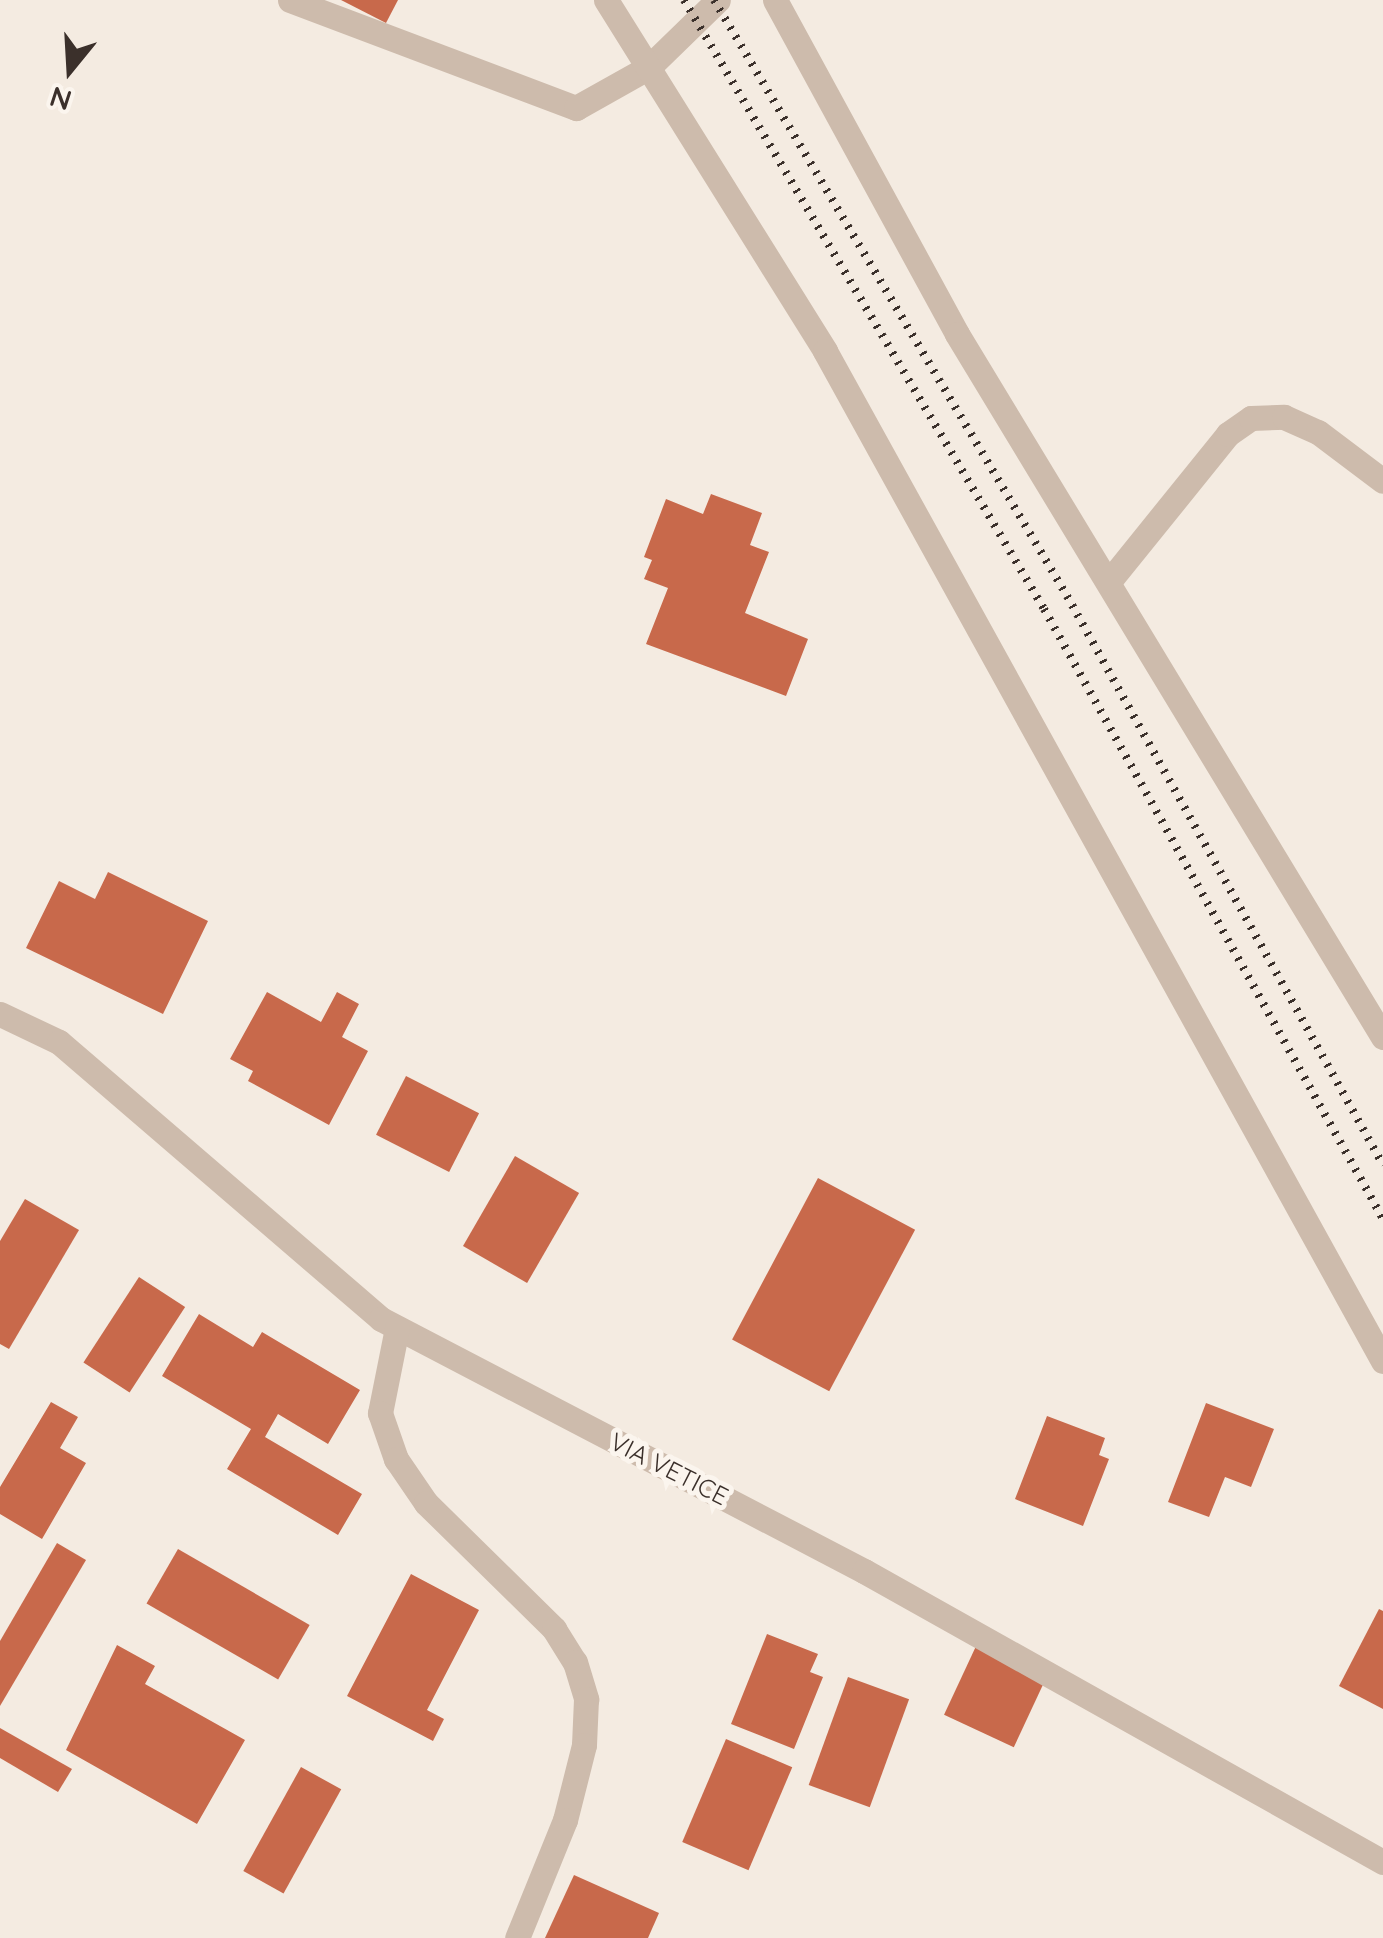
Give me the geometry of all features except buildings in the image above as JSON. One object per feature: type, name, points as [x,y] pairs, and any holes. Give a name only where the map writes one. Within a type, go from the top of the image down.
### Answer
[{"type":"street","points":[[290,0],[576,108],[649,68],[718,0]]},
{"type":"street","points":[[606,0],[825,352],[1383,1362]]},
{"type":"street","points":[[775,0],[958,334],[1111,580],[1383,1036]]},
{"type":"street","points":[[1111,580],[1228,434],[1251,418],[1284,417],[1318,432],[1383,480]]},
{"type":"street","name":"VIA VETICE","points":[[0,1014],[59,1042],[397,1328],[864,1570],[1383,1862]]},
{"type":"street","points":[[397,1328],[380,1413],[396,1458],[426,1503],[554,1629],[576,1662],[586,1699],[584,1745],[565,1820],[517,1938]]},
{"type":"railway","points":[[684,0],[1044,609],[1383,1219]]},
{"type":"railway","points":[[714,0],[1067,596],[1383,1165]]}]
